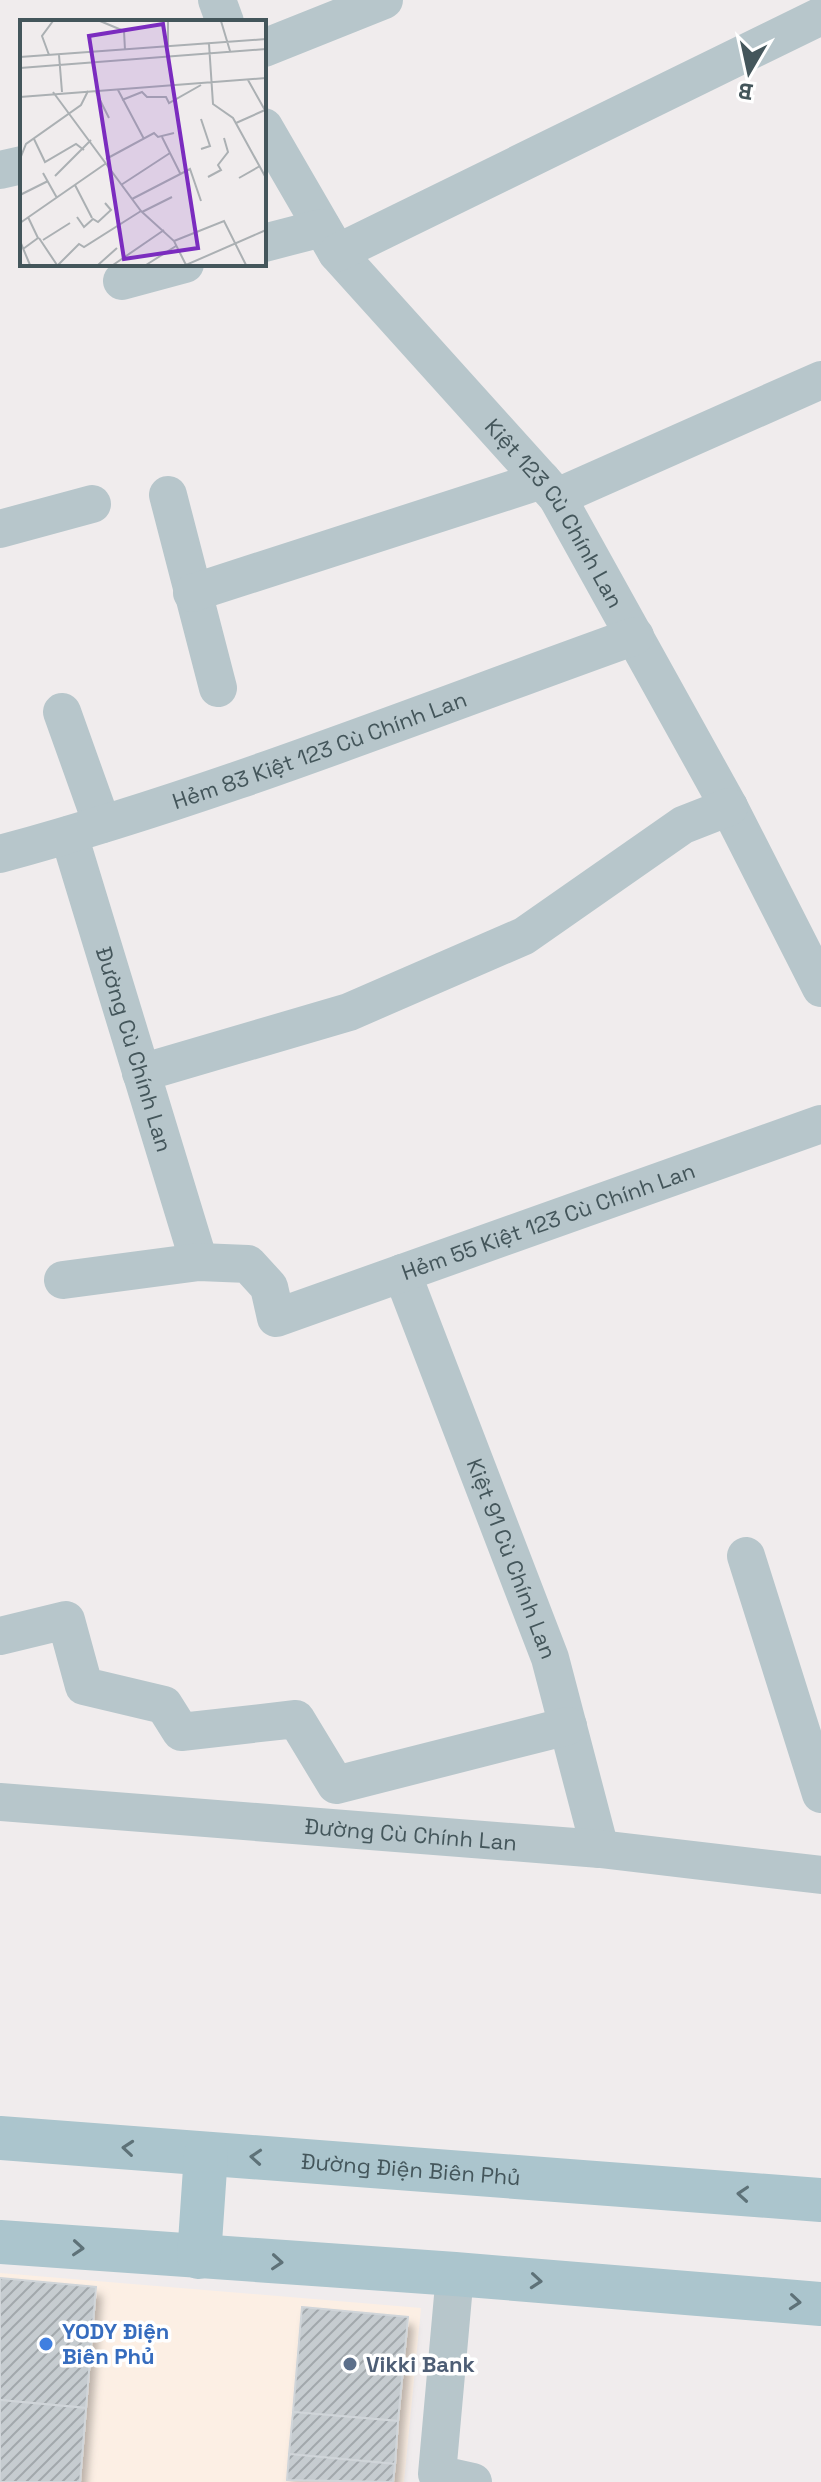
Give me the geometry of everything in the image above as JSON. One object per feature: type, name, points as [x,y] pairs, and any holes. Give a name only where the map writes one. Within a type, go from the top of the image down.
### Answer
[{"type":"main road","name":"Đường Điện Biên Phủ","points":[[0,2138],[821,2200]]},
{"type":"main road","points":[[199,2257],[206,2154]]},
{"type":"main road","points":[[0,2242],[821,2304]]},
{"type":"street","points":[[217,0],[224,20]]},
{"type":"street","points":[[266,47],[384,0]]},
{"type":"street","points":[[266,243],[330,240],[821,16]]},
{"type":"street","name":"Kiệt 123 Cù Chính Lan","points":[[266,130],[330,240],[550,488],[729,807],[821,988]]},
{"type":"street","points":[[0,170],[20,165]]},
{"type":"street","points":[[122,281],[178,266]]},
{"type":"street","points":[[192,593],[550,488],[821,380]]},
{"type":"street","points":[[168,495],[218,688]]},
{"type":"street","points":[[0,529],[92,504]]},
{"type":"street","name":"Hẻm 83 Kiệt 123 Cù Chính Lan","points":[[0,854],[85,830],[238,779],[635,636]]},
{"type":"street","name":"Đường Cù Chính Lan","points":[[62,712],[85,830],[141,1073],[199,1262]]},
{"type":"street","points":[[141,1073],[349,1012],[524,936],[683,825],[729,807]]},
{"type":"street","name":"Hẻm 55 Kiệt 123 Cù Chính Lan","points":[[199,1262],[248,1264],[269,1287],[276,1318],[821,1124]]},
{"type":"street","points":[[63,1280],[199,1262]]},
{"type":"street","name":"Kiệt 91 Cù Chính Lan","points":[[402,1273],[550,1658],[600,1849]]},
{"type":"street","points":[[746,1556],[821,1794]]},
{"type":"street","points":[[0,1636],[66,1620],[84,1686],[164,1705],[181,1732],[296,1719],[336,1785],[568,1726]]},
{"type":"street","name":"Đường Cù Chính Lan","points":[[0,1802],[600,1849],[821,1875]]},
{"type":"street","points":[[449,2479],[455,2274]]},
{"type":"shaded area","points":[[0,2273],[421,2308],[404,2482],[0,2482]]},
{"type":"building","name":"YODY Điện Biên Phủ","points":[[0,2278],[96,2287],[86,2408],[0,2400]]},
{"type":"building","name":"Vikki Bank","points":[[302,2307],[408,2317],[398,2421],[293,2412]]},
{"type":"building","points":[[0,2400],[86,2408],[80,2482],[0,2482]]},
{"type":"building","points":[[293,2412],[398,2421],[395,2464],[289,2454]]},
{"type":"building","points":[[289,2454],[395,2464],[393,2482],[287,2480]]},
{"type":"place","name":"YODY Điện Biên Phủ","points":[[46,2344]]},
{"type":"place","name":"Vikki Bank","points":[[350,2364]]}]
